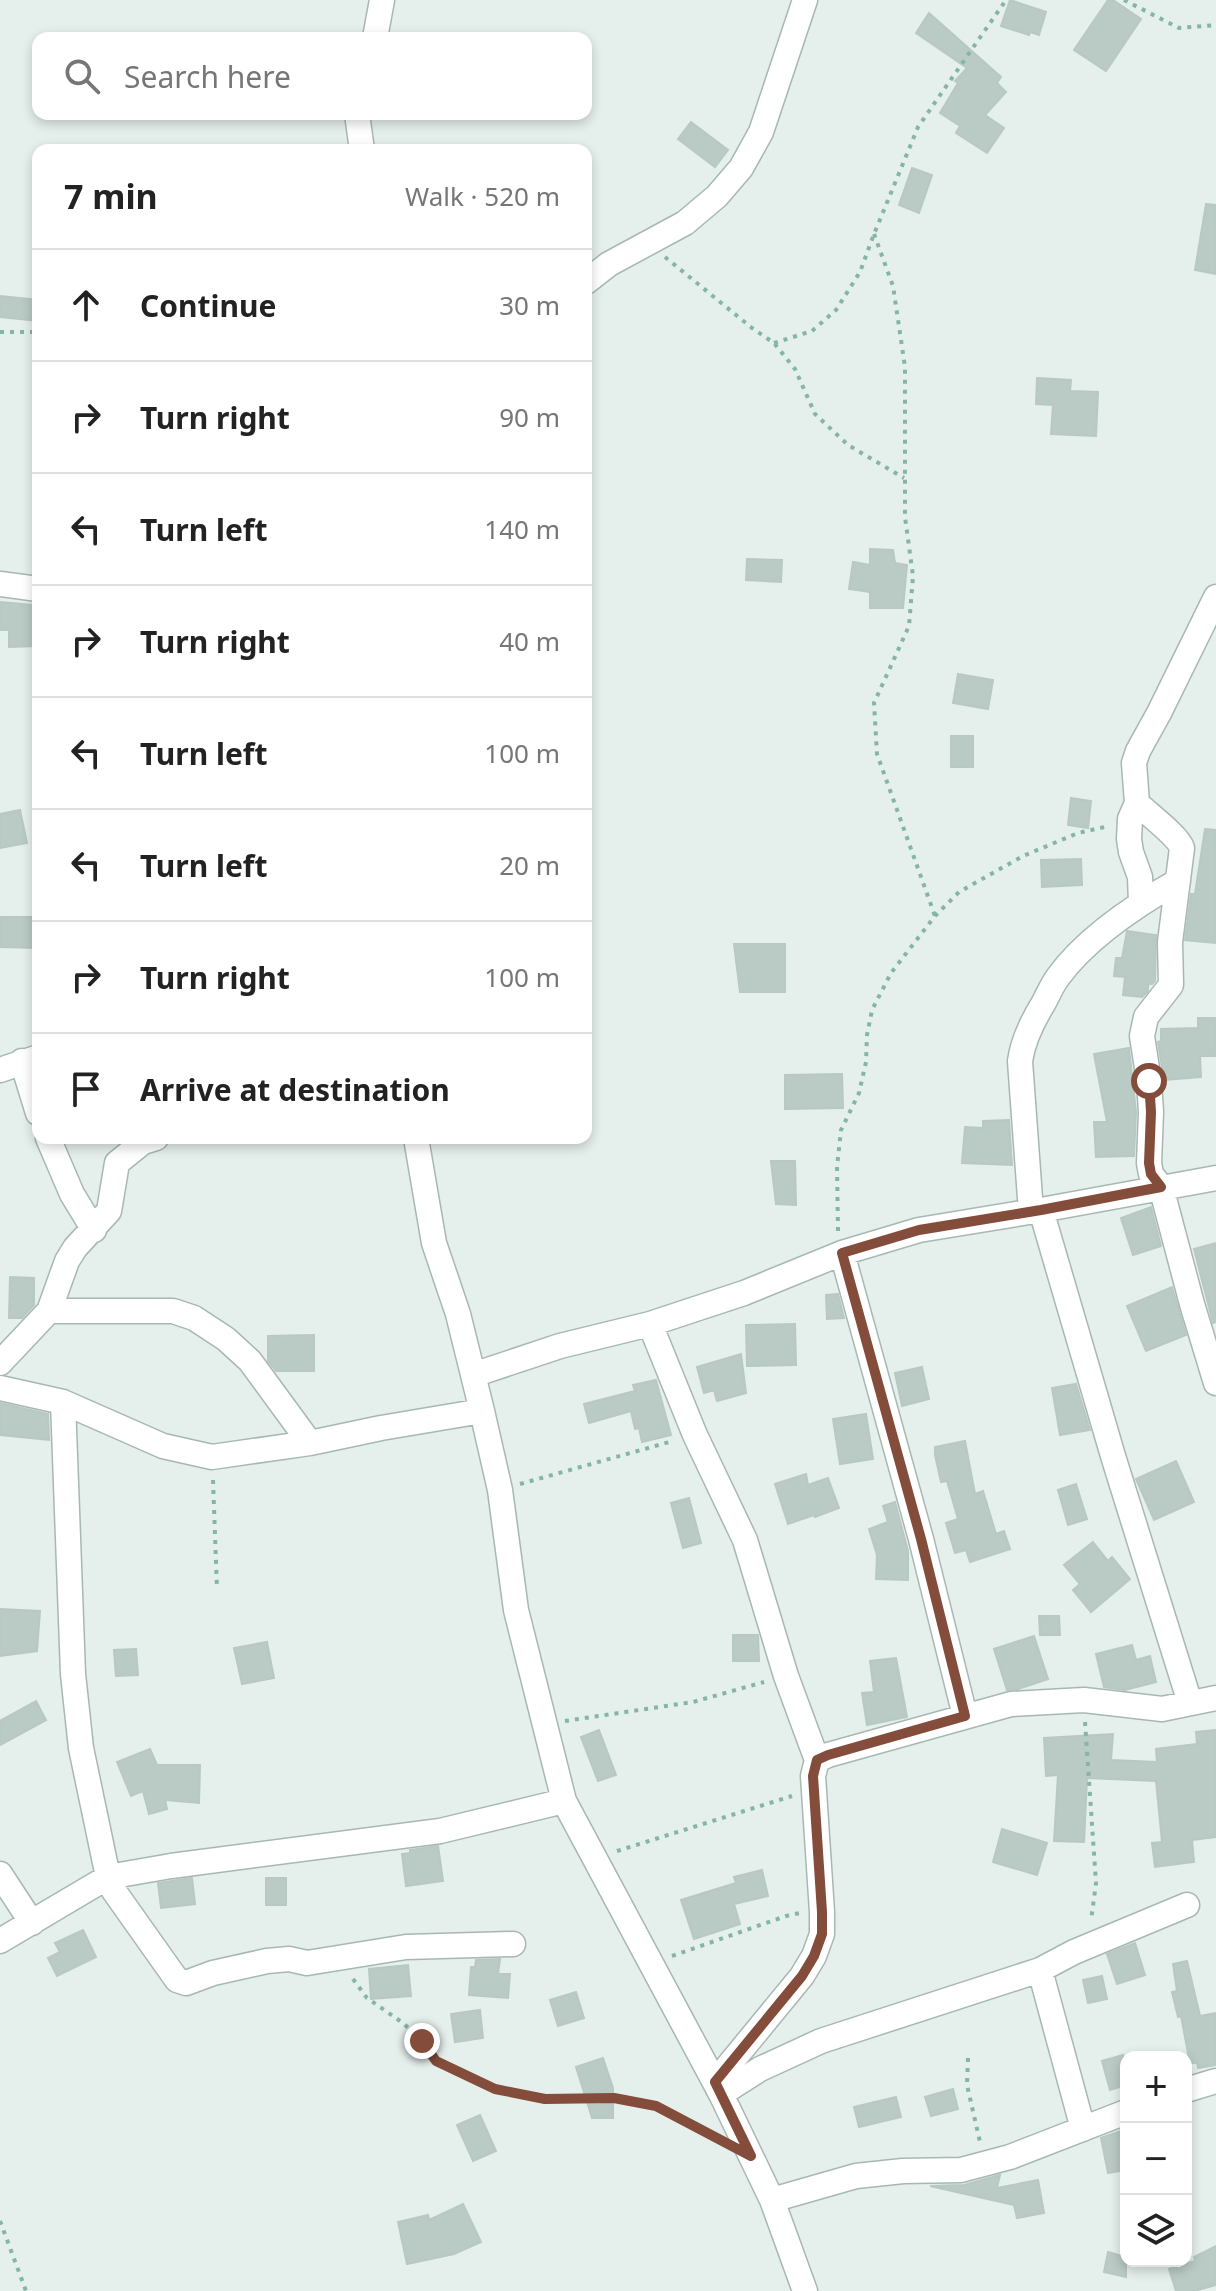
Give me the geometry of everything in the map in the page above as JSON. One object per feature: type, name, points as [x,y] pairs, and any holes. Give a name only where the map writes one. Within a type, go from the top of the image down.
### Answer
[{"type":"street","points":[[376,32],[382,0]]},
{"type":"street","points":[[592,277],[609,264],[685,223],[717,196],[741,168],[761,132],[805,0]]},
{"type":"street","points":[[358,120],[361,144]]},
{"type":"street","points":[[0,584],[32,588]]},
{"type":"street","points":[[1141,903],[1140,877],[1129,839],[1138,751],[1216,597]]},
{"type":"street","points":[[1133,811],[1181,842],[1182,848],[1170,942],[1171,985],[1146,1017],[1142,1036],[1151,1112],[1149,1163],[1151,1174],[1161,1187],[1216,1383]]},
{"type":"street","points":[[1178,881],[1141,903],[1080,951],[1058,977],[1032,1022],[1022,1046],[1020,1061],[1036,1211],[1190,1703]]},
{"type":"street","points":[[20,1063],[32,1096]]},
{"type":"street","points":[[51,1144],[72,1194],[94,1230]]},
{"type":"street","points":[[0,1363],[49,1311],[67,1261],[109,1211],[117,1163],[141,1144]]},
{"type":"street","points":[[417,1144],[434,1243],[458,1314],[500,1490],[516,1610],[564,1801],[718,2088],[772,2200],[805,2291]]},
{"type":"street","points":[[473,1375],[560,1346],[650,1324],[744,1293],[840,1254],[919,1230],[1216,1178]]},
{"type":"street","points":[[840,1254],[921,1539],[965,1716]]},
{"type":"street","points":[[49,1311],[173,1311],[194,1318],[226,1339],[250,1361],[310,1443]]},
{"type":"street","points":[[650,1324],[695,1435],[745,1540],[786,1676],[817,1760]]},
{"type":"street","points":[[0,1388],[63,1402],[163,1446],[212,1457],[310,1443],[482,1411]]},
{"type":"street","points":[[63,1402],[73,1674],[81,1748],[108,1877],[123,1906],[180,1982],[267,1961],[289,1959],[307,1963],[406,1947],[513,1944]]},
{"type":"street","points":[[718,2088],[802,1976],[822,1934],[813,1789],[813,1768],[817,1760],[1011,1704],[1084,1700],[1162,1709],[1216,1698]]},
{"type":"street","points":[[0,1941],[108,1877],[440,1831],[564,1801]]},
{"type":"street","points":[[0,1874],[32,1923]]},
{"type":"street","points":[[718,2088],[821,2041],[1040,1970],[1074,1952],[1187,1905]]},
{"type":"street","points":[[1040,1970],[1083,2129]]},
{"type":"street","points":[[1192,2088],[1216,2081]]},
{"type":"street","points":[[772,2200],[856,2176],[961,2170],[1010,2157],[1120,2114]]},
{"type":"path","points":[[774,343],[812,331],[836,310],[860,272],[918,127],[1006,0]]},
{"type":"path","points":[[1124,0],[1179,28],[1216,25]]},
{"type":"path","points":[[874,234],[893,286],[905,367],[905,517],[913,576],[909,626],[874,703],[877,754],[935,916]]},
{"type":"path","points":[[648,243],[774,343],[795,369],[815,414],[848,445],[905,479]]},
{"type":"path","points":[[0,332],[32,332]]},
{"type":"path","points":[[840,1254],[838,1148],[841,1130],[859,1093],[872,1010],[891,973],[935,916],[959,892],[1023,856],[1133,811]]},
{"type":"path","points":[[500,1490],[695,1435]]},
{"type":"path","points":[[212,1457],[217,1589]]},
{"type":"path","points":[[545,1725],[693,1702],[786,1676]]},
{"type":"path","points":[[1074,1952],[1092,1918],[1096,1883],[1084,1700]]},
{"type":"path","points":[[595,1858],[813,1789]]},
{"type":"path","points":[[650,1964],[786,1916],[822,1912]]},
{"type":"path","points":[[337,1958],[367,1998],[403,2023],[422,2041],[436,2061],[464,2076],[495,2089],[545,2099],[614,2098],[656,2106],[751,2156]]},
{"type":"path","points":[[968,2058],[967,2085],[985,2163]]},
{"type":"path","points":[[0,2221],[26,2291]]},
{"type":"building","points":[[1010,0],[1046,12],[1039,35],[1001,26]]},
{"type":"building","points":[[1108,0],[1113,0],[1141,19],[1106,71],[1074,50]]},
{"type":"building","points":[[929,13],[1001,77],[997,83],[1006,92],[985,115],[1004,128],[987,153],[956,133],[960,126],[940,113],[958,83],[955,81],[967,68],[916,33]]},
{"type":"building","points":[[691,122],[728,150],[715,167],[678,139]]},
{"type":"building","points":[[912,168],[932,175],[919,213],[899,205]]},
{"type":"building","points":[[1206,204],[1216,205],[1216,274],[1195,270]]},
{"type":"building","points":[[0,296],[32,299],[32,320],[0,317]]},
{"type":"building","points":[[1037,378],[1071,380],[1070,391],[1098,392],[1096,436],[1051,434],[1053,405],[1036,404]]},
{"type":"building","points":[[870,549],[893,550],[895,563],[907,565],[903,608],[870,608],[870,592],[849,589],[853,562],[870,565]]},
{"type":"building","points":[[747,559],[782,560],[781,582],[746,580]]},
{"type":"building","points":[[0,602],[32,605],[32,646],[9,647],[9,630],[0,630]]},
{"type":"building","points":[[958,674],[993,680],[988,709],[953,703]]},
{"type":"building","points":[[951,736],[973,736],[973,767],[951,767]]},
{"type":"building","points":[[1071,798],[1091,801],[1088,828],[1068,825]]},
{"type":"building","points":[[20,810],[27,843],[0,848],[0,814]]},
{"type":"building","points":[[1205,829],[1216,830],[1216,943],[1185,940]]},
{"type":"building","points":[[1081,859],[1082,885],[1042,887],[1041,860]]},
{"type":"building","points":[[1,917],[32,917],[32,948],[0,947]]},
{"type":"building","points":[[1127,931],[1156,935],[1155,981],[1148,984],[1148,991],[1142,997],[1123,995],[1125,977],[1114,976],[1116,958],[1122,958]]},
{"type":"building","points":[[734,944],[785,944],[785,992],[740,992]]},
{"type":"building","points":[[1198,1018],[1216,1018],[1216,1056],[1200,1056],[1201,1077],[1164,1080],[1158,1042],[1161,1041],[1161,1029],[1198,1028]]},
{"type":"building","points":[[1129,1048],[1136,1112],[1134,1156],[1096,1157],[1094,1122],[1107,1122],[1094,1054]]},
{"type":"building","points":[[842,1074],[843,1108],[785,1109],[785,1075]]},
{"type":"building","points":[[1009,1120],[1012,1165],[962,1163],[965,1127],[983,1128],[983,1121]]},
{"type":"building","points":[[771,1161],[795,1161],[796,1205],[776,1204]]},
{"type":"building","points":[[1151,1207],[1161,1246],[1133,1255],[1121,1218]]},
{"type":"building","points":[[1216,1243],[1216,1322],[1213,1323],[1194,1249]]},
{"type":"building","points":[[10,1277],[34,1278],[34,1305],[22,1318],[9,1318]]},
{"type":"building","points":[[1172,1287],[1186,1335],[1146,1351],[1127,1306]]},
{"type":"building","points":[[838,1294],[844,1318],[827,1319],[826,1295]]},
{"type":"building","points":[[795,1324],[796,1365],[747,1366],[746,1325]]},
{"type":"building","points":[[314,1335],[314,1371],[276,1371],[268,1361],[268,1336]]},
{"type":"building","points":[[741,1354],[746,1393],[717,1401],[714,1390],[704,1393],[697,1367]]},
{"type":"building","points":[[922,1367],[929,1399],[902,1406],[895,1373]]},
{"type":"building","points":[[656,1380],[671,1435],[642,1442],[631,1411],[589,1423],[584,1404],[635,1391],[633,1385]]},
{"type":"building","points":[[1076,1384],[1090,1430],[1060,1435],[1052,1388]]},
{"type":"building","points":[[0,1403],[48,1414],[49,1440],[0,1435]]},
{"type":"building","points":[[866,1414],[873,1459],[840,1464],[833,1419]]},
{"type":"building","points":[[965,1441],[975,1494],[983,1491],[996,1534],[1004,1531],[1010,1549],[970,1562],[966,1550],[955,1553],[946,1523],[958,1519],[947,1481],[941,1482],[935,1455],[935,1447]]},
{"type":"building","points":[[1176,1461],[1194,1502],[1154,1520],[1136,1479]]},
{"type":"building","points":[[806,1474],[808,1485],[828,1478],[839,1508],[788,1524],[775,1484]]},
{"type":"building","points":[[1076,1484],[1087,1519],[1068,1525],[1058,1490]]},
{"type":"building","points":[[689,1498],[701,1543],[683,1548],[671,1503]]},
{"type":"building","points":[[895,1502],[908,1551],[908,1580],[876,1579],[877,1555],[869,1529],[888,1522],[883,1506]]},
{"type":"building","points":[[1093,1542],[1108,1561],[1112,1557],[1130,1579],[1091,1612],[1073,1590],[1080,1584],[1064,1565]]},
{"type":"building","points":[[0,1609],[40,1611],[37,1651],[0,1656]]},
{"type":"building","points":[[1039,1616],[1059,1616],[1060,1635],[1040,1635]]},
{"type":"building","points":[[733,1635],[758,1635],[759,1661],[733,1661]]},
{"type":"building","points":[[1034,1636],[1048,1679],[1007,1690],[994,1649]]},
{"type":"building","points":[[267,1642],[274,1678],[242,1684],[234,1648]]},
{"type":"building","points":[[1132,1645],[1136,1660],[1150,1656],[1156,1682],[1125,1690],[1104,1687],[1096,1654]]},
{"type":"building","points":[[136,1649],[138,1675],[116,1676],[114,1650]]},
{"type":"building","points":[[896,1658],[907,1717],[867,1725],[862,1693],[874,1692],[870,1661]]},
{"type":"building","points":[[36,1701],[46,1720],[0,1745],[0,1721]]},
{"type":"building","points":[[599,1730],[616,1775],[598,1781],[581,1737]]},
{"type":"building","points":[[1216,1730],[1216,1837],[1192,1840],[1194,1862],[1155,1867],[1152,1843],[1162,1842],[1156,1781],[1087,1778],[1084,1842],[1054,1841],[1058,1775],[1046,1776],[1044,1738],[1113,1734],[1111,1760],[1157,1762],[1156,1749],[1197,1744],[1196,1732]]},
{"type":"building","points":[[150,1749],[157,1765],[200,1765],[199,1803],[165,1800],[167,1809],[149,1814],[143,1791],[131,1796],[117,1762]]},
{"type":"building","points":[[1002,1829],[1047,1843],[1037,1875],[993,1862]]},
{"type":"building","points":[[438,1846],[443,1881],[406,1886],[402,1854]]},
{"type":"building","points":[[762,1870],[768,1896],[734,1904],[740,1924],[694,1939],[681,1900],[736,1883],[734,1877]]},
{"type":"building","points":[[192,1878],[195,1904],[161,1908],[158,1883]]},
{"type":"building","points":[[266,1878],[286,1878],[286,1905],[266,1905]]},
{"type":"building","points":[[83,1930],[96,1957],[57,1976],[48,1958],[60,1952],[55,1943]]},
{"type":"building","points":[[1135,1943],[1145,1975],[1117,1984],[1107,1954]]},
{"type":"building","points":[[500,1959],[498,1974],[510,1974],[508,1998],[469,1995],[471,1967],[475,1967],[476,1960]]},
{"type":"building","points":[[1187,1961],[1200,2016],[1216,2013],[1216,2065],[1198,2068],[1197,2062],[1192,2063],[1192,2051],[1188,2051],[1181,2016],[1178,2017],[1172,1992],[1177,1991],[1173,1964]]},
{"type":"building","points":[[408,1965],[411,1996],[371,1999],[369,1969]]},
{"type":"building","points":[[1102,1976],[1107,1999],[1088,2003],[1083,1980]]},
{"type":"building","points":[[576,1992],[584,2018],[558,2026],[550,2000]]},
{"type":"building","points":[[480,2010],[483,2038],[455,2042],[451,2014]]},
{"type":"building","points":[[1120,2056],[1120,2087],[1110,2090],[1102,2061]]},
{"type":"building","points":[[603,2058],[613,2088],[613,2118],[592,2118],[576,2067]]},
{"type":"building","points":[[953,2089],[958,2109],[931,2116],[925,2097]]},
{"type":"building","points":[[896,2097],[901,2117],[859,2127],[854,2107]]},
{"type":"building","points":[[480,2115],[496,2151],[473,2161],[457,2125]]},
{"type":"building","points":[[1120,2131],[1120,2171],[1108,2173],[1101,2138]]},
{"type":"building","points":[[1000,2175],[997,2188],[1038,2180],[1044,2213],[1017,2218],[1014,2205],[930,2186],[964,2185]]},
{"type":"building","points":[[463,2204],[481,2242],[454,2254],[407,2264],[398,2222],[428,2215],[429,2220]]},
{"type":"building","points":[[1216,2246],[1216,2285],[1194,2291],[1176,2291],[1169,2269],[1192,2267],[1194,2257]]},
{"type":"building","points":[[1108,2252],[1120,2255],[1120,2267],[1126,2267],[1126,2277],[1104,2272]]},
{"type":"route","points":[[422,2041],[436,2061],[495,2089],[545,2099],[614,2098],[656,2106],[751,2156],[715,2082],[802,1976],[822,1934],[813,1768],[817,1760],[828,1755],[965,1716],[921,1539],[842,1253],[919,1230],[1161,1187],[1151,1174],[1149,1163],[1149,1081]]}]
